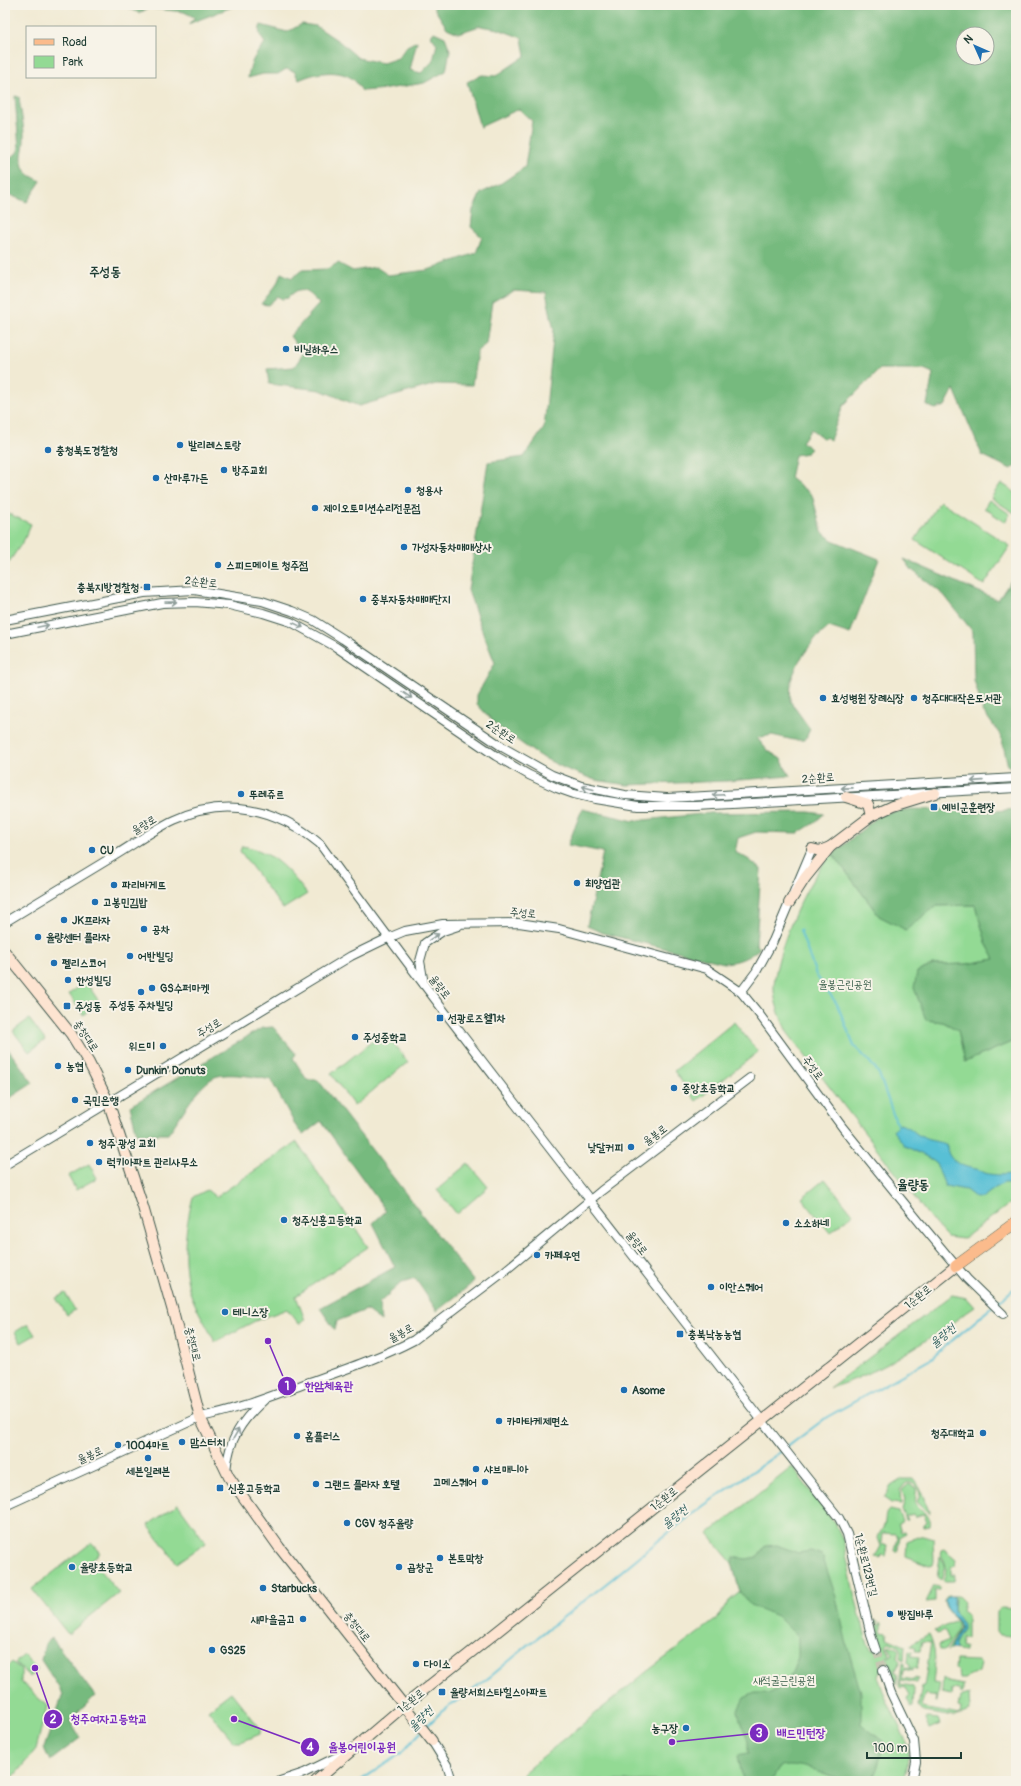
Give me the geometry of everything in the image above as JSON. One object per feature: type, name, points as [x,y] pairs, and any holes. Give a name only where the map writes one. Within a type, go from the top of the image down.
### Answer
[{"type":"main road","points":[[812,849],[820,851],[830,847],[872,816],[893,806],[935,793]]},
{"type":"main road","points":[[846,797],[868,804],[872,816]]},
{"type":"main road","points":[[789,903],[805,878],[830,847]]},
{"type":"main road","name":"충청대로","points":[[5,952],[71,1034],[89,1063],[108,1101],[143,1208],[172,1308],[200,1417],[226,1471],[279,1547],[430,1738]]},
{"type":"main road","name":"1순환로","points":[[316,1781],[405,1705],[956,1266],[1016,1222]]},
{"type":"street","name":"2순환로","points":[[5,620],[144,593],[194,590],[262,601],[313,620],[344,639],[504,748],[537,767],[552,775],[581,786],[625,795],[648,797],[683,797],[1016,778]]},
{"type":"street","name":"2순환로","points":[[5,634],[162,603],[194,602],[229,605],[263,613],[305,628],[336,647],[496,756],[545,783],[574,794],[617,803],[658,807],[1016,788]]},
{"type":"street","name":"율량로","points":[[5,922],[174,820],[209,808],[235,807],[264,812],[291,824],[320,844],[388,938],[770,1432]]},
{"type":"street","points":[[741,992],[756,972],[773,941],[812,849]]},
{"type":"street","name":"주성로","points":[[5,1165],[108,1101],[351,956],[388,938],[405,931],[443,924],[519,923],[558,929],[707,969],[741,992],[844,1128],[956,1266],[1003,1314]]},
{"type":"street","points":[[424,984],[420,961],[425,943],[443,931],[466,924]]},
{"type":"street","name":"율봉로","points":[[5,1506],[200,1417],[229,1411],[266,1398],[400,1348],[414,1340],[501,1274],[590,1200],[750,1078]]},
{"type":"street","points":[[226,1471],[228,1453],[233,1438],[246,1418],[266,1398]]},
{"type":"street","name":"1순환로123번길","points":[[770,1432],[839,1518],[847,1534],[871,1635],[876,1650]]},
{"type":"street","points":[[883,1670],[891,1693],[914,1741],[916,1762],[912,1781]]},
{"type":"street","points":[[430,1738],[447,1765],[452,1781]]},
{"type":"street","points":[[280,1781],[304,1773],[358,1746]]},
{"type":"green space","points":[[123,5],[237,5],[188,24],[194,19],[194,17],[184,12],[149,8],[139,13]]},
{"type":"green space","points":[[432,5],[1016,5],[1016,466],[1011,469],[982,455],[954,389],[945,406],[935,409],[927,405],[933,373],[924,369],[880,369],[843,406],[830,440],[826,437],[824,439],[811,429],[802,442],[811,449],[807,453],[795,455],[790,478],[812,495],[822,532],[832,540],[879,559],[850,634],[829,627],[814,640],[799,661],[791,680],[790,701],[810,729],[805,740],[794,740],[772,735],[757,738],[767,750],[781,759],[790,776],[727,781],[627,785],[595,780],[566,769],[538,755],[497,726],[477,704],[477,695],[495,663],[468,590],[488,462],[524,457],[544,428],[554,330],[546,292],[513,290],[492,302],[486,344],[477,351],[472,385],[436,384],[359,406],[320,390],[269,384],[267,369],[294,367],[303,354],[290,336],[319,304],[308,293],[304,291],[297,291],[288,298],[282,299],[278,296],[268,305],[261,304],[277,284],[281,273],[292,278],[302,270],[327,269],[338,263],[353,271],[376,267],[388,275],[428,270],[476,253],[482,237],[471,227],[473,210],[481,193],[500,184],[525,167],[532,121],[519,109],[480,127],[467,82],[482,75],[496,76],[525,56],[522,38],[498,29],[480,26],[458,33],[447,28]]},
{"type":"green space","points":[[302,24],[316,26],[340,42],[358,58],[383,63],[398,58],[407,46],[417,41],[410,70],[421,73],[433,61],[437,44],[431,36],[434,32],[445,37],[450,50],[446,71],[424,83],[387,89],[362,91],[356,82],[349,77],[335,73],[312,75],[299,80],[294,71],[286,69],[278,74],[263,74],[248,78],[250,67],[258,51],[265,43],[259,33],[261,25],[287,32]]},
{"type":"green space","points":[[15,96],[19,97],[24,130],[22,158],[24,169],[31,176],[41,181],[27,202],[5,193],[5,157],[11,157],[17,153],[19,148]]},
{"type":"green space","points":[[1001,483],[1016,493],[1016,514],[991,498]]},
{"type":"green space","points":[[989,500],[1010,514],[1005,522],[984,508]]},
{"type":"green space","points":[[940,501],[1010,546],[984,585],[915,540]]},
{"type":"green space","points":[[5,512],[31,524],[24,540],[7,565],[5,563]]},
{"type":"green space","points":[[904,559],[998,600],[1016,573],[1016,768],[1008,766],[1001,736],[983,711],[974,680],[973,632],[944,595],[912,570]]},
{"type":"green space","points":[[582,809],[634,821],[711,813],[809,812],[824,814],[814,823],[798,833],[756,832],[738,838],[735,852],[748,859],[761,869],[756,944],[760,948],[743,959],[724,963],[603,933],[587,926],[603,852],[568,845]]},
{"type":"green space","points":[[912,809],[995,811],[1016,809],[1016,1040],[965,1062],[958,1030],[943,1022],[926,1020],[914,988],[917,972],[933,965],[967,964],[995,959],[987,945],[975,905],[936,906],[906,930],[879,916],[833,854],[882,813]]},
{"type":"green space","points":[[242,846],[253,848],[271,857],[293,877],[307,894],[283,909],[240,851]]},
{"type":"green space","name":"율봉근린공원","points":[[833,854],[879,916],[906,929],[936,906],[975,905],[987,945],[995,959],[967,964],[933,965],[917,972],[926,1020],[943,1022],[958,1030],[965,1062],[1016,1040],[1016,1199],[963,1239],[947,1237],[935,1224],[787,1032],[779,1012],[774,991],[775,977],[785,939],[793,918],[813,879],[823,864]]},
{"type":"green space","points":[[86,982],[100,1003],[83,1015],[69,994]]},
{"type":"green space","points":[[29,1019],[45,1040],[29,1052],[13,1031]]},
{"type":"green space","points":[[734,1022],[758,1052],[696,1101],[674,1071]]},
{"type":"green space","points":[[273,1027],[296,1054],[293,1058],[307,1080],[318,1080],[474,1282],[437,1311],[415,1278],[402,1282],[379,1303],[381,1321],[366,1310],[337,1321],[335,1330],[320,1308],[395,1267],[373,1223],[386,1211],[321,1121],[303,1135],[297,1128],[271,1080],[250,1076],[233,1075],[218,1076],[213,1078],[194,1096],[168,1134],[137,1134],[130,1106],[262,1028]]},
{"type":"green space","points":[[384,1032],[408,1062],[354,1106],[331,1074]]},
{"type":"green space","points":[[5,1045],[33,1083],[5,1101]]},
{"type":"green space","points":[[297,1142],[368,1247],[296,1296],[305,1320],[299,1324],[287,1309],[255,1321],[215,1342],[195,1305],[187,1280],[185,1244],[193,1197],[207,1190],[216,1197]]},
{"type":"green space","points":[[468,1163],[488,1187],[457,1214],[437,1190]]},
{"type":"green space","points":[[89,1164],[97,1178],[76,1190],[68,1176]]},
{"type":"green space","points":[[825,1179],[853,1214],[830,1233],[802,1198]]},
{"type":"green space","points":[[65,1293],[75,1310],[67,1315],[56,1298]]},
{"type":"green space","points":[[952,1295],[967,1298],[975,1307],[905,1354],[868,1374],[829,1388]]},
{"type":"green space","points":[[28,1324],[35,1335],[21,1343],[15,1332]]},
{"type":"green space","name":"새적굴근린공원","points":[[792,1467],[836,1525],[843,1540],[854,1593],[868,1645],[872,1650],[878,1649],[880,1646],[880,1635],[875,1620],[878,1621],[877,1625],[880,1625],[881,1622],[882,1623],[882,1632],[888,1633],[887,1638],[905,1646],[904,1660],[900,1658],[900,1647],[889,1642],[886,1645],[890,1655],[887,1657],[888,1659],[892,1654],[888,1646],[889,1645],[899,1649],[897,1658],[900,1661],[895,1672],[898,1673],[896,1685],[894,1678],[887,1670],[880,1670],[878,1676],[883,1691],[905,1739],[908,1754],[907,1769],[904,1781],[524,1781],[523,1773],[645,1673],[718,1618],[729,1601],[740,1592],[732,1563],[708,1534]]},
{"type":"green space","points":[[902,1479],[913,1479],[920,1488],[930,1514],[917,1502],[920,1494],[917,1487],[911,1483],[906,1483],[900,1490],[901,1504],[891,1503],[884,1498],[891,1486]]},
{"type":"green space","points":[[909,1484],[916,1488],[916,1504],[930,1519],[930,1526],[924,1527],[927,1523],[924,1514],[915,1517],[913,1514],[906,1516],[908,1520],[906,1520],[902,1509],[905,1500],[902,1490]]},
{"type":"green space","points":[[178,1504],[206,1543],[177,1563],[148,1525]]},
{"type":"green space","points":[[889,1510],[899,1512],[903,1521],[898,1524],[901,1532],[905,1531],[906,1533],[900,1536],[898,1551],[895,1551],[898,1536],[896,1536],[896,1534],[883,1533],[882,1544],[888,1546],[886,1556],[881,1555],[880,1558],[875,1557],[881,1546],[878,1536],[884,1526],[886,1515]]},
{"type":"green space","points":[[923,1535],[933,1538],[933,1565],[929,1566],[906,1557],[907,1541]]},
{"type":"green space","points":[[91,1543],[100,1553],[91,1560],[119,1593],[68,1634],[32,1589]]},
{"type":"green space","points":[[777,1545],[798,1553],[811,1551],[822,1555],[836,1597],[848,1649],[861,1693],[861,1724],[884,1742],[878,1766],[872,1781],[850,1781],[807,1767],[789,1765],[780,1766],[772,1781],[743,1781],[738,1755],[748,1753],[748,1741],[740,1721],[738,1710],[744,1698],[755,1693],[770,1693],[780,1688],[791,1675],[798,1657],[798,1637],[777,1616],[750,1605],[740,1592],[732,1563],[734,1557],[746,1559],[757,1557],[765,1546]]},
{"type":"green space","points":[[944,1549],[956,1559],[955,1566],[951,1567],[951,1575],[955,1575],[954,1581],[943,1581],[946,1567],[940,1555],[941,1550]]},
{"type":"green space","points":[[940,1557],[945,1565],[941,1580],[937,1577]]},
{"type":"green space","points":[[934,1586],[940,1587],[940,1590],[935,1590],[935,1601],[926,1602]]},
{"type":"green space","points":[[948,1596],[958,1596],[964,1602],[962,1610],[967,1615],[967,1638],[962,1638],[961,1647],[965,1647],[965,1652],[958,1651],[954,1645],[963,1628],[954,1612],[955,1598],[949,1597],[945,1601],[949,1612],[944,1601]]},
{"type":"green space","points":[[1002,1607],[1016,1608],[1016,1633],[1010,1636],[1000,1635],[997,1631],[997,1612]]},
{"type":"green space","points":[[949,1612],[959,1621],[961,1627],[950,1650],[947,1651],[960,1628],[959,1624]]},
{"type":"green space","points":[[954,1622],[958,1623],[958,1630],[945,1650],[940,1650],[939,1644],[949,1640],[945,1631],[936,1634],[934,1631]]},
{"type":"green space","points":[[929,1634],[932,1640],[935,1664],[933,1683],[940,1684],[937,1702],[937,1696],[925,1694],[921,1706],[923,1708],[960,1715],[955,1717],[923,1712],[918,1706],[922,1687],[924,1687],[931,1642],[922,1641],[920,1651],[915,1651],[916,1647],[910,1646],[912,1643]]},
{"type":"green space","points":[[52,1638],[95,1696],[70,1721],[80,1738],[50,1761],[44,1748],[63,1694],[41,1660],[45,1644]]},
{"type":"green space","points":[[909,1651],[912,1652],[911,1656],[919,1657],[917,1668],[913,1668],[913,1671],[903,1669],[902,1678],[918,1679],[917,1683],[901,1680],[900,1684],[912,1686],[914,1689],[913,1706],[911,1707],[907,1699],[909,1695],[904,1686],[900,1688],[899,1685],[902,1662],[904,1662],[904,1667],[911,1669],[908,1662]]},
{"type":"green space","points":[[24,1655],[38,1669],[30,1677],[15,1663]]},
{"type":"green space","points":[[956,1660],[978,1661],[981,1664],[979,1672],[964,1679],[959,1679],[958,1671],[955,1669]]},
{"type":"green space","points":[[12,1662],[21,1670],[21,1682],[47,1706],[36,1749],[10,1781],[5,1776],[5,1669]]},
{"type":"green space","points":[[943,1678],[948,1682],[963,1685],[963,1693],[960,1694],[961,1690],[952,1689],[951,1695],[942,1693]]},
{"type":"green space","points":[[231,1692],[260,1728],[260,1734],[241,1742],[234,1742],[208,1710]]},
{"type":"green space","points":[[969,1694],[970,1711],[960,1715],[961,1708],[958,1707],[960,1697]]},
{"type":"green space","points":[[926,1718],[938,1719],[940,1724],[929,1729],[925,1720]]},
{"type":"water","points":[[899,1124],[906,1126],[925,1139],[947,1146],[950,1156],[957,1163],[979,1169],[985,1173],[993,1175],[1016,1173],[1016,1178],[1013,1180],[1014,1183],[1004,1183],[982,1198],[976,1198],[966,1190],[945,1186],[936,1163],[905,1146],[893,1131]]},
{"type":"water","points":[[954,1596],[954,1612],[963,1624],[963,1628],[955,1643],[956,1650],[950,1650],[961,1627],[947,1609],[945,1601],[949,1597]]},
{"type":"waterway","points":[[800,930],[816,975],[837,1004],[854,1046],[879,1074],[898,1128]]},
{"type":"waterway","name":"율량천","points":[[996,1304],[1016,1287]]},
{"type":"waterway","name":"율량천","points":[[786,1448],[827,1417],[929,1360],[992,1307]]},
{"type":"waterway","name":"율량천","points":[[426,1727],[441,1712],[490,1677],[703,1506],[782,1451]]},
{"type":"waterway","name":"율량천","points":[[360,1781],[400,1754],[421,1732]]},
{"type":"tunnel","points":[[876,1650],[883,1670]]},
{"type":"place","name":"비닐하우스","points":[[286,349]]},
{"type":"place","name":"발리레스토랑","points":[[180,445]]},
{"type":"place","name":"충청북도경찰청","points":[[48,450]]},
{"type":"place","name":"방주교회","points":[[224,470]]},
{"type":"place","name":"산마루가든","points":[[156,478]]},
{"type":"place","name":"청용사","points":[[408,490]]},
{"type":"place","name":"제이오토미션수리전문점","points":[[315,508]]},
{"type":"place","name":"가성자동차매매상사","points":[[404,547]]},
{"type":"place","name":"스피드메이트 청주점","points":[[218,565]]},
{"type":"place","name":"충북지방경찰청","points":[[147,587]]},
{"type":"place","name":"중부자동차매매단지","points":[[363,599]]},
{"type":"place","name":"효성병원 장례식장","points":[[823,698]]},
{"type":"place","name":"청주대대작은도서관","points":[[914,698]]},
{"type":"place","name":"뚜레쥬르","points":[[241,794]]},
{"type":"place","name":"예비군훈련장","points":[[934,807]]},
{"type":"place","name":"CU","points":[[92,850]]},
{"type":"place","name":"최양업관","points":[[577,883]]},
{"type":"place","name":"파리바게뜨","points":[[114,885]]},
{"type":"place","name":"고봉민김밥","points":[[95,902]]},
{"type":"place","name":"JK프라자","points":[[64,920]]},
{"type":"place","name":"공차","points":[[144,929]]},
{"type":"place","name":"율량센터 플라자","points":[[38,937]]},
{"type":"place","name":"어반빌딩","points":[[130,956]]},
{"type":"place","name":"펠리스코어","points":[[54,963]]},
{"type":"place","name":"한성빌딩","points":[[68,980]]},
{"type":"place","name":"GS수퍼마켓","points":[[152,988]]},
{"type":"place","name":"주성동 주차빌딩","points":[[141,992]]},
{"type":"place","name":"주성동","points":[[67,1006]]},
{"type":"place","name":"선광로즈웰1차","points":[[440,1018]]},
{"type":"place","name":"주성중학교","points":[[355,1037]]},
{"type":"place","name":"위드미","points":[[163,1046]]},
{"type":"place","name":"농협","points":[[58,1066]]},
{"type":"place","name":"Dunkin' Donuts","points":[[128,1070]]},
{"type":"place","name":"중앙초등학교","points":[[674,1088]]},
{"type":"place","name":"국민은행","points":[[75,1100]]},
{"type":"place","name":"청주 광성 교회","points":[[90,1143]]},
{"type":"place","name":"낮달커피","points":[[631,1147]]},
{"type":"place","name":"럭키아파트 관리사무소","points":[[99,1162]]},
{"type":"place","name":"청주신흥고등학교","points":[[284,1220]]},
{"type":"place","name":"소소하네","points":[[786,1223]]},
{"type":"place","name":"카페우연","points":[[537,1255]]},
{"type":"place","name":"이안스퀘어","points":[[711,1287]]},
{"type":"place","name":"테니스장","points":[[225,1312]]},
{"type":"place","name":"충북낙농농협","points":[[680,1334]]},
{"type":"place","name":"한암체육관","points":[[268,1341]]},
{"type":"place","name":"Asome","points":[[624,1390]]},
{"type":"place","name":"카마타케제면소","points":[[499,1421]]},
{"type":"place","name":"청주대학교","points":[[983,1433]]},
{"type":"place","name":"홈플러스","points":[[297,1436]]},
{"type":"place","name":"맘스터치","points":[[182,1442]]},
{"type":"place","name":"1004마트","points":[[118,1445]]},
{"type":"place","name":"세븐일레븐","points":[[148,1458]]},
{"type":"place","name":"샤브매니아","points":[[476,1469]]},
{"type":"place","name":"고메스퀘어","points":[[485,1482]]},
{"type":"place","name":"그랜드 플라자 호텔","points":[[316,1484]]},
{"type":"place","name":"신흥고등학교","points":[[220,1488]]},
{"type":"place","name":"CGV 청주율량","points":[[347,1523]]},
{"type":"place","name":"본토막창","points":[[440,1558]]},
{"type":"place","name":"율량초등학교","points":[[72,1567]]},
{"type":"place","name":"곱창군","points":[[399,1567]]},
{"type":"place","name":"Starbucks","points":[[263,1588]]},
{"type":"place","name":"빵집바루","points":[[890,1614]]},
{"type":"place","name":"새마을금고","points":[[303,1619]]},
{"type":"place","name":"GS25","points":[[212,1650]]},
{"type":"place","name":"다이소","points":[[416,1664]]},
{"type":"place","name":"청주여자고등학교","points":[[35,1668]]},
{"type":"place","name":"율량서희스타힐스아파트","points":[[442,1692]]},
{"type":"place","name":"율봉어린이공원","points":[[234,1719]]},
{"type":"place","name":"농구장","points":[[686,1728]]},
{"type":"place","name":"배드민턴장","points":[[672,1742]]},
{"type":"district","name":"주성동","points":[[105,272]]},
{"type":"district","name":"율량동","points":[[913,1185]]}]
